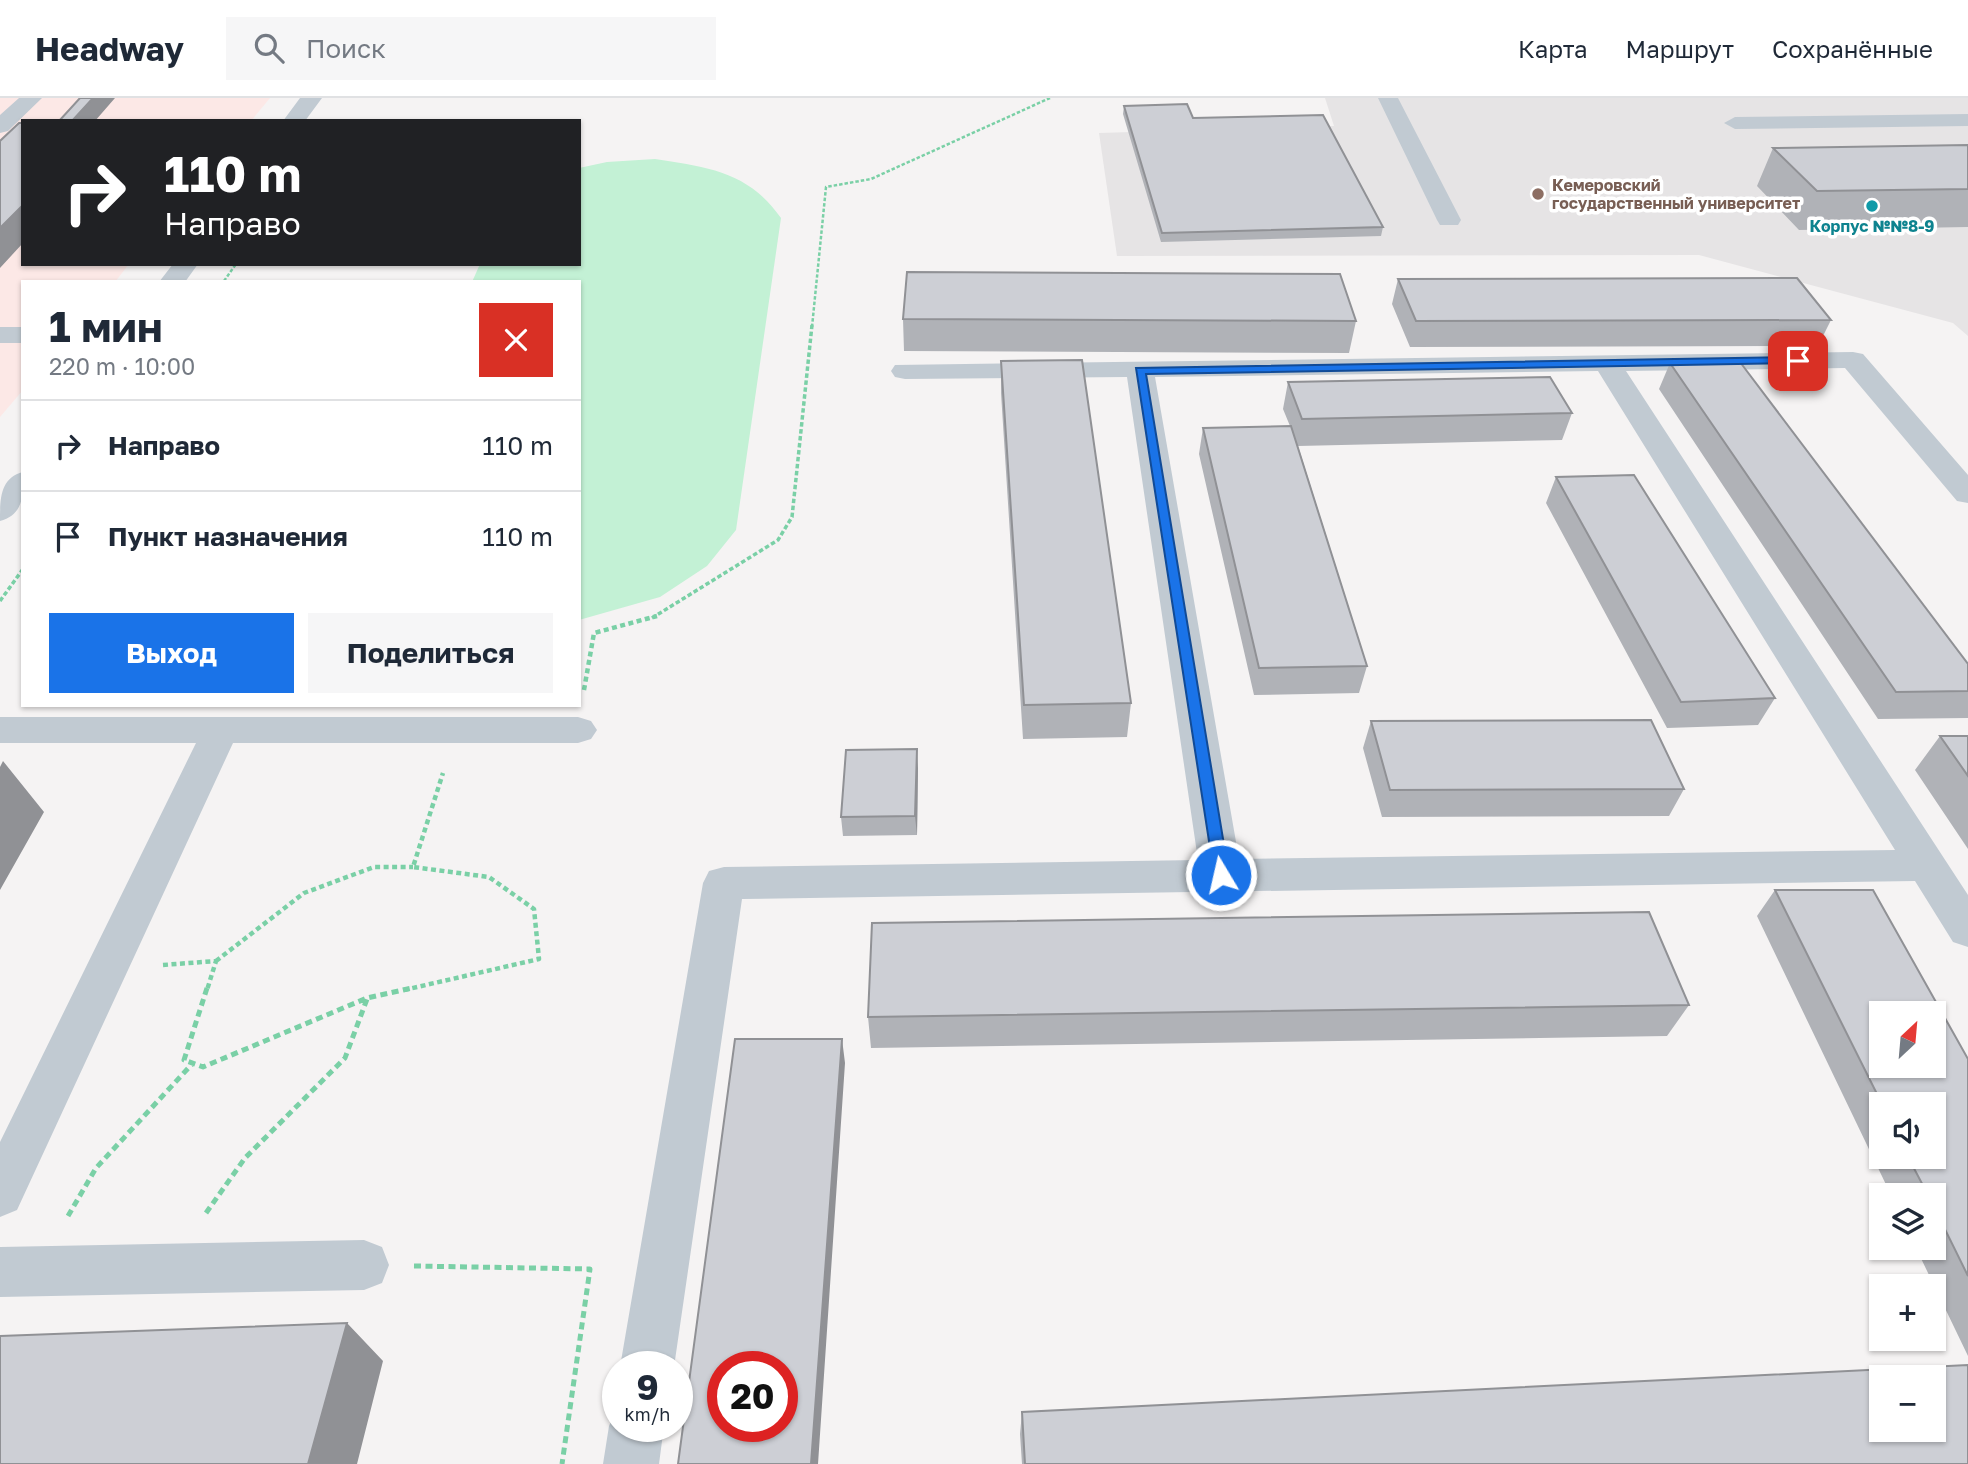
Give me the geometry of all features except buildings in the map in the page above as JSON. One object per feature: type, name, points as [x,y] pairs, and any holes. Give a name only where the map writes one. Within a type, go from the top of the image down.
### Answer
[{"type":"street","points":[[0,126],[32,98]]},
{"type":"street","points":[[295,119],[311,98]]},
{"type":"street","points":[[1388,98],[1449,220]]},
{"type":"street","points":[[1735,123],[1968,120]]},
{"type":"street","points":[[174,280],[184,266]]},
{"type":"street","points":[[0,335],[21,335]]},
{"type":"street","points":[[905,371],[1853,360],[1968,494]]},
{"type":"street","points":[[1607,363],[1968,930]]},
{"type":"street","points":[[1140,370],[1221,875]]},
{"type":"street","points":[[0,511],[21,484]]},
{"type":"street","points":[[0,730],[578,730]]},
{"type":"street","points":[[0,1194],[221,730]]},
{"type":"street","points":[[650,1351],[723,883],[1927,865]]},
{"type":"street","points":[[19,1272],[364,1265]]},
{"type":"street","points":[[631,1464],[634,1442]]},
{"type":"path","points":[[578,730],[594,633],[655,617],[778,540],[792,517],[826,187],[872,179],[1050,98]]},
{"type":"path","points":[[0,601],[21,572]]},
{"type":"path","points":[[413,867],[457,730]]},
{"type":"path","points":[[107,969],[216,961],[304,893],[374,867],[413,867],[489,877],[534,909],[539,959],[367,998],[203,1067],[184,1060],[216,961]]},
{"type":"path","points":[[166,1270],[246,1158],[345,1058],[367,998]]},
{"type":"path","points":[[19,1272],[96,1168],[193,1063]]},
{"type":"path","points":[[364,1265],[590,1269],[562,1464]]},
{"type":"shaded area","points":[[0,98],[270,98],[253,119],[21,119],[21,266],[127,266],[117,280],[21,280],[21,392],[0,417]]},
{"type":"shaded area","name":"Кемеровский государственный университет","points":[[1325,98],[1968,98],[1968,336],[1953,323],[1699,255],[1117,256],[1099,133],[1334,126]]},
{"type":"green space","points":[[655,159],[726,174],[755,190],[781,218],[736,530],[707,566],[660,597],[581,619],[581,280],[473,280],[479,266],[581,266],[581,168],[607,162]]},
{"type":"place","name":"Кемеровский государственный университет","points":[[1538,194]]},
{"type":"place","name":"Корпус №№8-9","points":[[1872,206]]},
{"type":"route","points":[[1221,875],[1140,370],[1798,361]]}]
